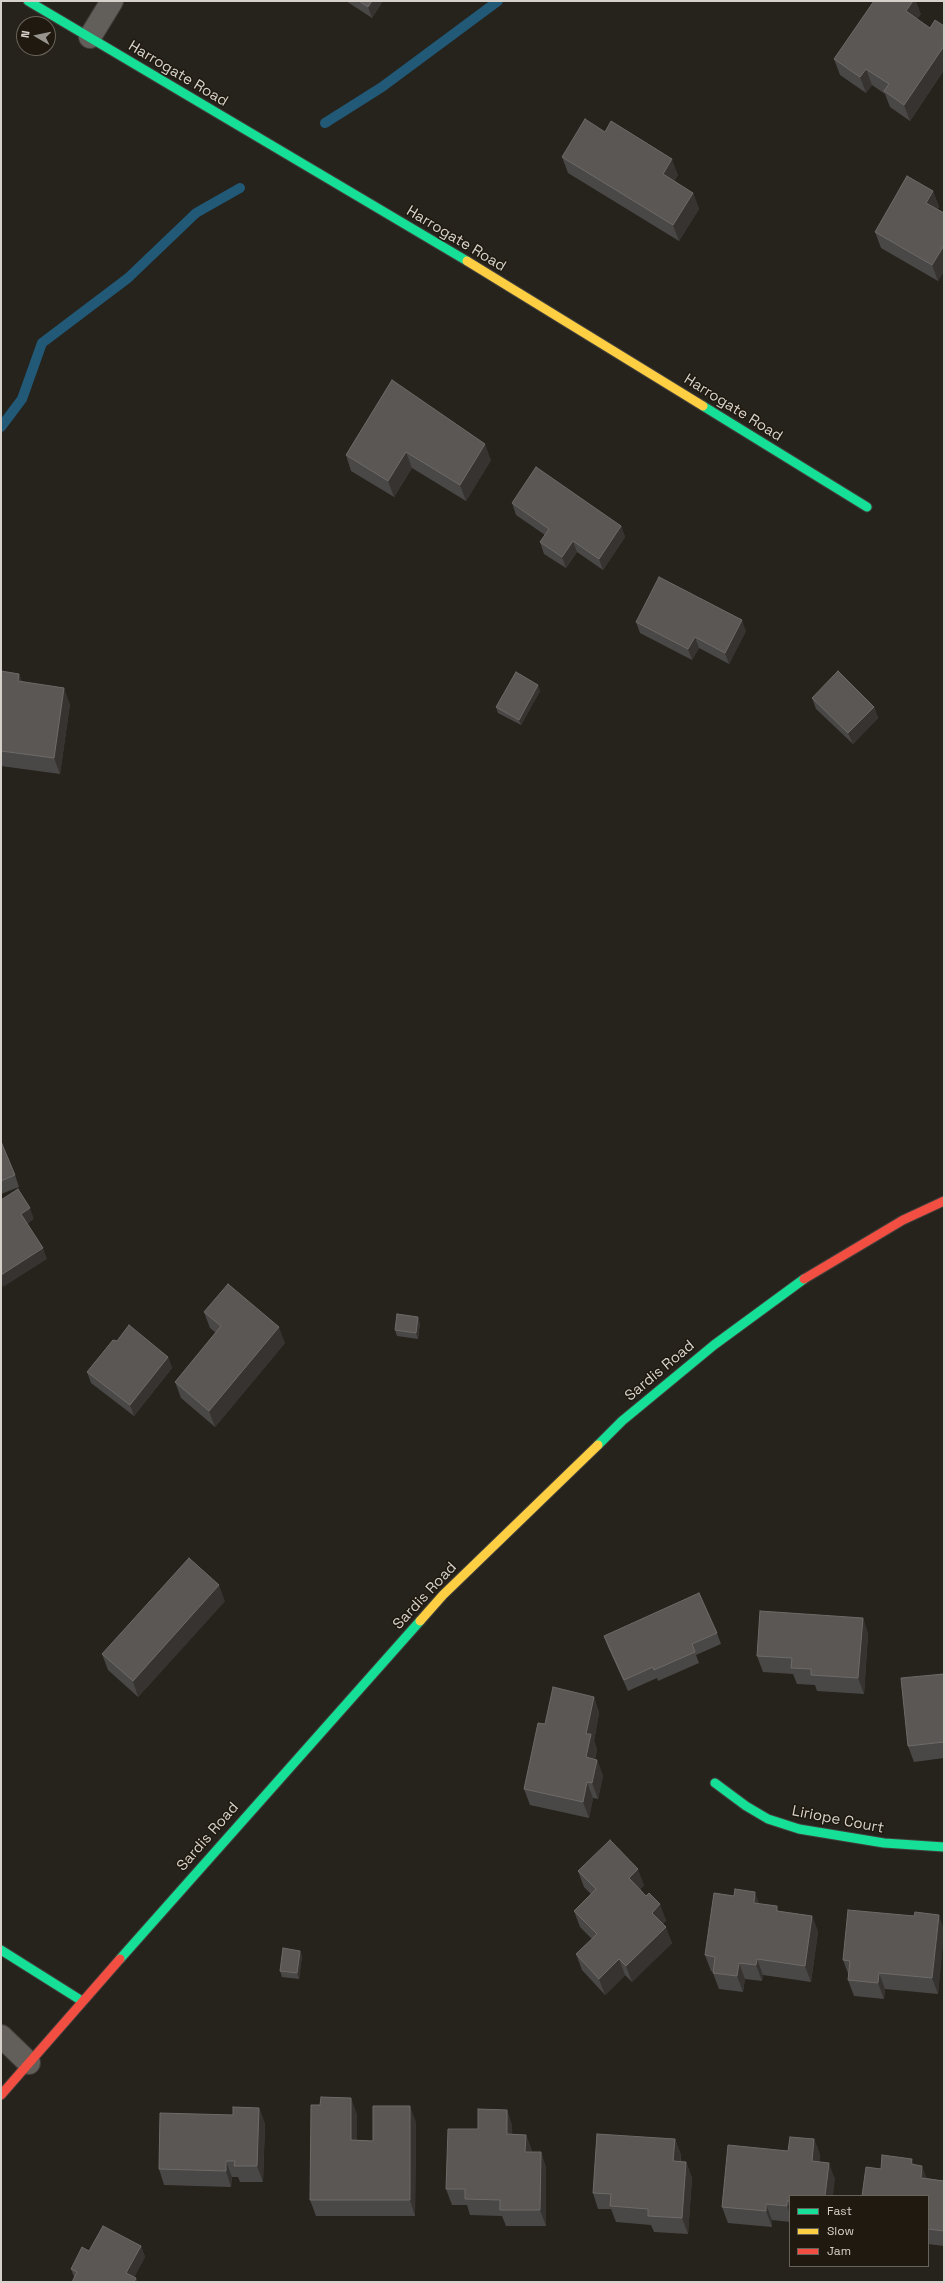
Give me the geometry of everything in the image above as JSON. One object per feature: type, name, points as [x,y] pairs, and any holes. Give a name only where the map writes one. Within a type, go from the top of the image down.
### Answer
[{"type":"street","name":"Harrogate Road","points":[[28,1],[482,270],[867,507]]},
{"type":"street","points":[[90,37],[112,1]]},
{"type":"street","name":"Sardis Road","points":[[1,2095],[82,2001],[443,1595],[622,1421],[714,1345],[806,1277],[864,1242],[944,1201]]},
{"type":"street","name":"Liriope Court","points":[[715,1783],[746,1806],[768,1818],[799,1829],[884,1843],[944,1847]]},
{"type":"street","points":[[1,1950],[82,2001]]},
{"type":"street","points":[[1,2036],[29,2063]]},
{"type":"building","points":[[359,1],[372,1],[368,7]]},
{"type":"building","points":[[874,1],[913,1],[906,11],[930,28],[935,20],[944,26],[944,46],[904,105],[884,91],[889,84],[866,69],[860,77],[834,59]]},
{"type":"building","points":[[585,119],[605,132],[611,121],[672,159],[663,174],[693,193],[673,225],[562,157]]},
{"type":"building","points":[[907,176],[933,191],[926,203],[944,213],[944,248],[943,247],[932,265],[875,232]]},
{"type":"building","points":[[392,380],[485,444],[460,485],[406,452],[388,481],[346,455]]},
{"type":"building","points":[[536,467],[621,526],[599,559],[573,541],[562,557],[540,542],[549,529],[512,503]]},
{"type":"building","points":[[659,577],[742,620],[725,653],[695,637],[688,649],[636,622]]},
{"type":"building","points":[[1,671],[19,674],[18,681],[64,688],[54,758],[1,751]]},
{"type":"building","points":[[838,671],[874,707],[848,733],[812,698]]},
{"type":"building","points":[[516,672],[538,685],[519,720],[496,707]]},
{"type":"building","points":[[2,1144],[15,1175],[1,1181],[1,1145]]},
{"type":"building","points":[[18,1189],[30,1208],[21,1214],[43,1248],[1,1275],[1,1200]]},
{"type":"building","points":[[228,1284],[279,1327],[209,1411],[175,1382],[221,1326],[204,1312]]},
{"type":"building","points":[[397,1314],[418,1317],[416,1333],[395,1330]]},
{"type":"building","points":[[129,1325],[168,1357],[130,1405],[87,1372],[113,1340],[117,1341]]},
{"type":"building","points":[[189,1558],[219,1585],[133,1681],[102,1654]]},
{"type":"building","points":[[699,1593],[717,1633],[692,1644],[695,1652],[654,1670],[653,1667],[624,1680],[604,1636]]},
{"type":"building","points":[[760,1611],[863,1618],[858,1678],[811,1675],[811,1669],[791,1668],[792,1658],[757,1656]]},
{"type":"building","points":[[944,1674],[944,1742],[908,1746],[901,1678]]},
{"type":"building","points":[[553,1687],[594,1697],[586,1734],[591,1734],[586,1757],[597,1760],[592,1783],[587,1782],[583,1802],[524,1789],[538,1723],[545,1724]]},
{"type":"building","points":[[610,1840],[638,1869],[629,1878],[646,1896],[649,1893],[660,1904],[652,1913],[666,1927],[626,1966],[619,1959],[599,1979],[576,1954],[597,1934],[574,1911],[596,1889],[578,1871]]},
{"type":"building","points":[[735,1889],[755,1892],[754,1903],[777,1906],[777,1911],[812,1916],[805,1966],[757,1959],[756,1965],[739,1963],[737,1976],[713,1973],[715,1957],[705,1955],[714,1893],[734,1896]]},
{"type":"building","points":[[848,1910],[914,1916],[915,1912],[939,1915],[932,1978],[879,1973],[878,1983],[848,1980],[850,1961],[843,1960]]},
{"type":"building","points":[[283,1948],[300,1951],[297,1973],[280,1971]]},
{"type":"building","points":[[321,2097],[351,2098],[351,2140],[373,2141],[373,2106],[410,2106],[410,2200],[310,2200],[311,2105],[320,2105]]},
{"type":"building","points":[[233,2107],[259,2108],[257,2166],[234,2166],[235,2161],[226,2161],[226,2171],[159,2169],[160,2113],[233,2115]]},
{"type":"building","points":[[478,2109],[507,2110],[507,2134],[526,2135],[525,2152],[541,2152],[540,2210],[500,2210],[500,2200],[465,2199],[465,2189],[446,2189],[448,2129],[478,2129]]},
{"type":"building","points":[[597,2134],[675,2139],[673,2161],[686,2162],[682,2218],[648,2216],[648,2209],[610,2206],[611,2194],[593,2193]]},
{"type":"building","points":[[790,2137],[814,2139],[812,2161],[829,2163],[825,2195],[789,2195],[787,2206],[766,2204],[766,2211],[722,2207],[728,2145],[788,2151]]},
{"type":"building","points":[[882,2155],[912,2159],[911,2164],[922,2166],[921,2178],[944,2181],[944,2231],[929,2229],[929,2195],[862,2195],[866,2167],[881,2169]]},
{"type":"building","points":[[103,2226],[141,2246],[126,2273],[136,2278],[134,2282],[72,2282],[77,2272],[71,2269],[82,2247],[89,2251]]},
{"type":"waterway","points":[[325,123],[382,87],[498,1]]},
{"type":"waterway","points":[[1,427],[22,399],[42,343],[128,278],[196,213],[240,188]]},
{"type":"traffic: fast","points":[[28,1],[467,261]]},
{"type":"traffic: fast","points":[[703,406],[867,507]]},
{"type":"traffic: fast","points":[[598,1445],[622,1421],[714,1345],[804,1279]]},
{"type":"traffic: fast","points":[[120,1959],[420,1621]]},
{"type":"traffic: fast","points":[[715,1783],[746,1806],[768,1819],[799,1829],[884,1843],[944,1847]]},
{"type":"traffic: fast","points":[[1,1950],[82,2001]]},
{"type":"traffic: slow","points":[[467,261],[703,406]]},
{"type":"traffic: slow","points":[[420,1621],[443,1595],[598,1445]]},
{"type":"traffic: jam","points":[[804,1279],[903,1220],[944,1201]]},
{"type":"traffic: jam","points":[[1,2095],[120,1959]]}]
